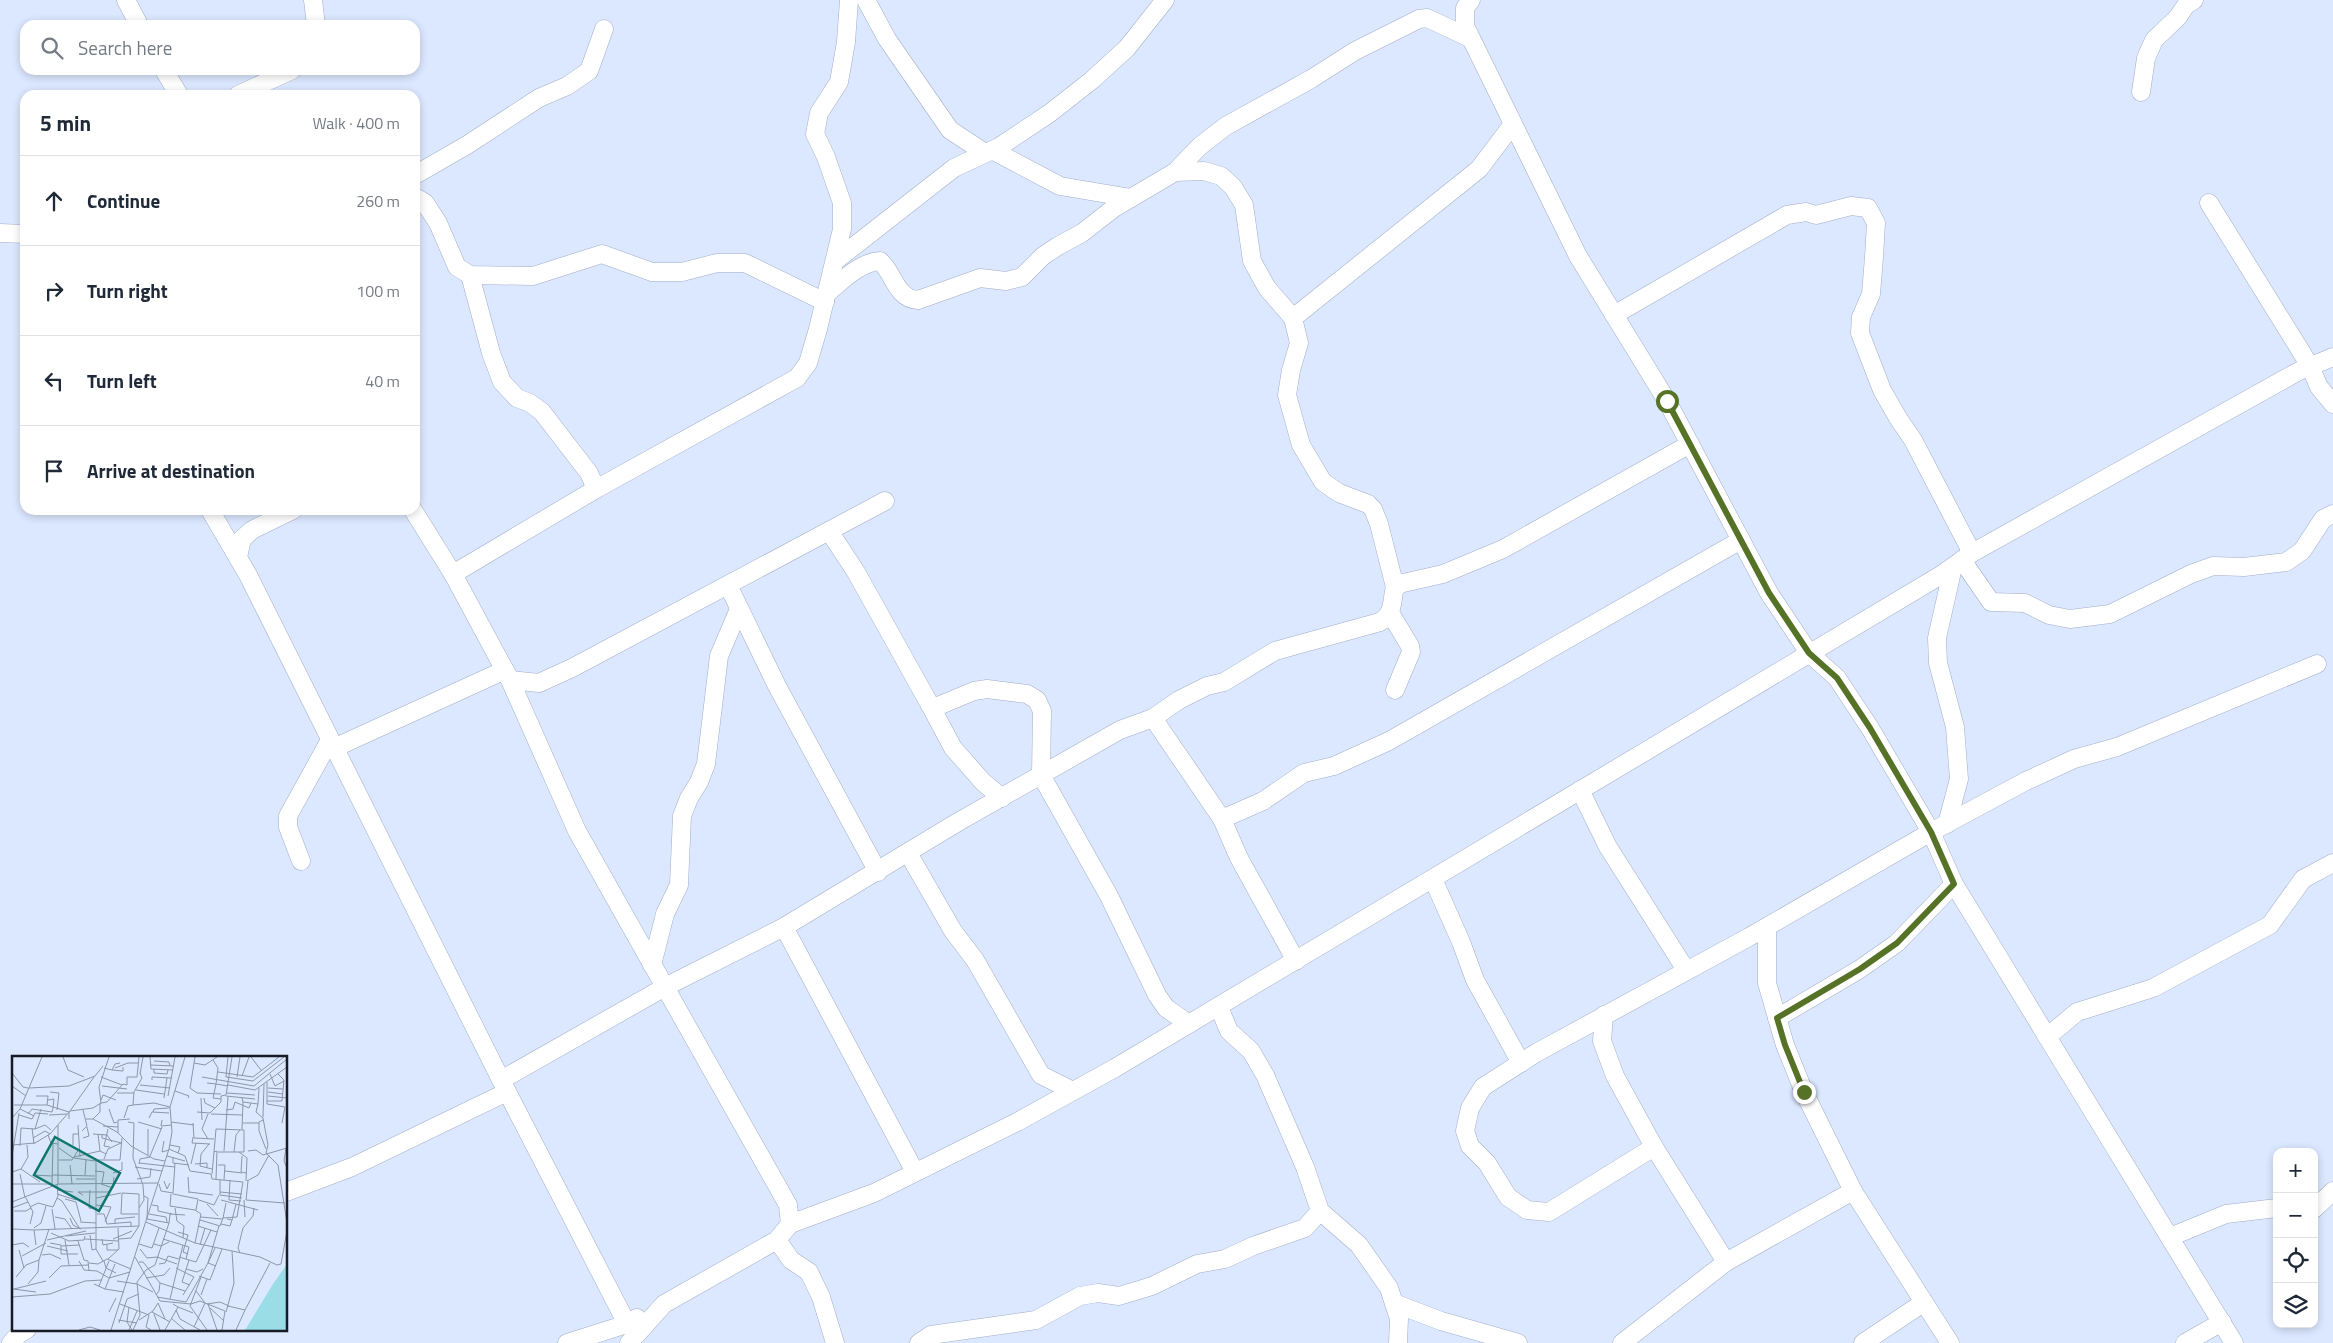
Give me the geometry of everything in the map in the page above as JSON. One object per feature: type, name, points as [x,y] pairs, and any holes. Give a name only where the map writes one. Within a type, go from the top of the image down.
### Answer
[{"type":"street","points":[[126,0],[136,20]]},
{"type":"street","points":[[313,0],[315,20]]},
{"type":"street","points":[[453,574],[596,489],[797,378],[808,363],[842,229],[842,203],[826,157],[815,134],[819,113],[839,82],[846,42],[849,0]]},
{"type":"street","points":[[866,0],[887,39],[950,130],[1060,186],[1131,198]]},
{"type":"street","points":[[835,261],[954,168],[989,151],[1050,112],[1092,80],[1127,48],[1165,0]]},
{"type":"street","points":[[1470,0],[1465,8],[1465,26],[1470,38],[1578,256],[1667,401],[1769,593],[1809,653],[1837,678],[1870,728],[1931,832],[1954,884],[2234,1343]]},
{"type":"street","points":[[2141,92],[2146,58],[2154,40],[2178,17],[2186,5],[2194,0]]},
{"type":"street","points":[[826,297],[860,268],[874,261],[880,261],[885,265],[900,291],[910,300],[918,300],[980,278],[1006,281],[1022,277],[1043,256],[1082,233],[1114,208],[1175,172],[1200,146],[1226,126],[1311,79],[1355,52],[1419,19],[1427,18],[1470,38]]},
{"type":"street","points":[[420,171],[467,145],[539,98],[566,86],[589,71],[604,29]]},
{"type":"street","points":[[167,75],[176,90]]},
{"type":"street","points":[[249,90],[281,75]]},
{"type":"street","points":[[1293,318],[1479,169],[1513,124]]},
{"type":"street","points":[[288,1191],[352,1167],[504,1086],[665,987],[784,927],[1120,730],[1153,718],[1179,700],[1207,686],[1224,682],[1275,651],[1380,622],[1388,618],[1395,587],[1379,524],[1373,509],[1368,504],[1339,493],[1323,482],[1301,445],[1296,422],[1286,395],[1299,344],[1293,318],[1267,288],[1252,261],[1244,205],[1233,187],[1221,176],[1204,171],[1175,172]]},
{"type":"street","points":[[420,200],[425,203],[438,223],[456,267],[470,276],[533,276],[602,254],[652,272],[682,272],[717,263],[745,264],[826,297]]},
{"type":"street","points":[[2209,203],[2310,366],[2319,386],[2333,404]]},
{"type":"street","points":[[1614,315],[1787,215],[1806,212],[1816,215],[1851,206],[1868,208],[1876,223],[1874,257],[1871,294],[1861,317],[1860,333],[1882,390],[1913,440],[1962,560],[1991,602],[2024,603],[2049,616],[2070,619],[2110,614],[2191,574],[2213,566],[2244,567],[2286,562],[2302,551],[2323,519],[2333,514]]},
{"type":"street","points":[[0,233],[20,234]]},
{"type":"street","points":[[470,276],[484,330],[502,382],[517,398],[530,403],[542,412],[589,473],[596,489]]},
{"type":"street","points":[[567,1343],[628,1324],[777,1240],[790,1224],[874,1193],[1017,1122],[1073,1091],[1219,1007],[1962,560],[2310,366],[2333,357]]},
{"type":"street","points":[[1395,587],[1403,583],[1443,574],[1503,549],[1690,444]]},
{"type":"street","points":[[301,861],[288,827],[288,816],[332,744],[508,675],[539,683],[572,668],[885,501]]},
{"type":"street","points":[[213,515],[238,557],[504,1086],[628,1324]]},
{"type":"street","points":[[238,557],[242,539],[252,530],[283,515]]},
{"type":"street","points":[[416,515],[453,574],[508,675],[577,831],[788,1205],[790,1224]]},
{"type":"street","points":[[828,530],[856,572],[953,748],[983,782],[1002,798]]},
{"type":"street","points":[[1222,819],[1263,801],[1304,773],[1334,766],[1389,741],[1741,540]]},
{"type":"street","points":[[1947,824],[1959,779],[1955,727],[1938,663],[1936,638],[1962,560]]},
{"type":"street","points":[[728,585],[777,686],[878,872]]},
{"type":"street","points":[[652,965],[665,914],[679,884],[682,816],[706,764],[719,656],[739,609]]},
{"type":"street","points":[[1390,614],[1410,646],[1411,652],[1395,690]]},
{"type":"street","points":[[1654,1147],[1548,1212],[1527,1210],[1508,1197],[1487,1163],[1470,1146],[1464,1131],[1470,1108],[1483,1087],[1520,1063],[1604,1015],[1767,927],[1931,832],[2026,781],[2074,759],[2117,747],[2317,664]]},
{"type":"street","points":[[930,705],[938,706],[974,691],[988,689],[1032,696],[1037,700],[1042,711],[1041,775],[1108,896],[1157,994],[1166,1008],[1189,1024]]},
{"type":"street","points":[[1153,718],[1222,819],[1239,858],[1296,961]]},
{"type":"street","points":[[1580,790],[1608,847],[1686,970]]},
{"type":"street","points":[[908,853],[952,931],[975,960],[1041,1075],[1073,1091]]},
{"type":"street","points":[[2047,1037],[2077,1012],[2153,988],[2270,925],[2303,879],[2333,863]]},
{"type":"street","points":[[1433,879],[1461,942],[1475,980],[1520,1063]]},
{"type":"street","points":[[1777,1018],[1860,969],[1897,943],[1954,884]]},
{"type":"street","points":[[784,927],[914,1172]]},
{"type":"street","points":[[1767,927],[1767,983],[1785,1045],[1804,1092],[1853,1191],[1950,1343]]},
{"type":"street","points":[[1219,1007],[1229,1031],[1252,1051],[1265,1075],[1304,1167],[1320,1211],[1359,1244],[1388,1288],[1399,1319],[1398,1343]]},
{"type":"street","points":[[1604,1015],[1602,1041],[1615,1076],[1654,1147],[1726,1262]]},
{"type":"street","points":[[1622,1343],[1726,1262],[1853,1191]]},
{"type":"street","points":[[2318,1205],[2333,1192]]},
{"type":"street","points":[[2170,1237],[2226,1214],[2273,1208]]},
{"type":"street","points":[[919,1343],[931,1335],[1036,1320],[1080,1296],[1098,1293],[1119,1296],[1152,1286],[1197,1264],[1225,1259],[1253,1246],[1306,1228],[1320,1211]]},
{"type":"street","points":[[777,1240],[791,1260],[810,1272],[821,1297],[835,1343]]},
{"type":"street","points":[[1394,1303],[1441,1322],[1518,1343]]},
{"type":"street","points":[[1863,1343],[1923,1303]]},
{"type":"street","points":[[629,1343],[664,1304]]},
{"type":"street","points":[[2185,1343],[2222,1322]]},
{"type":"street","points":[[11,1343],[25,1330]]},
{"type":"route","points":[[1667,401],[1769,593],[1809,653],[1837,678],[1870,728],[1931,832],[1954,884],[1897,943],[1860,969],[1777,1018],[1785,1045],[1804,1092]]}]
